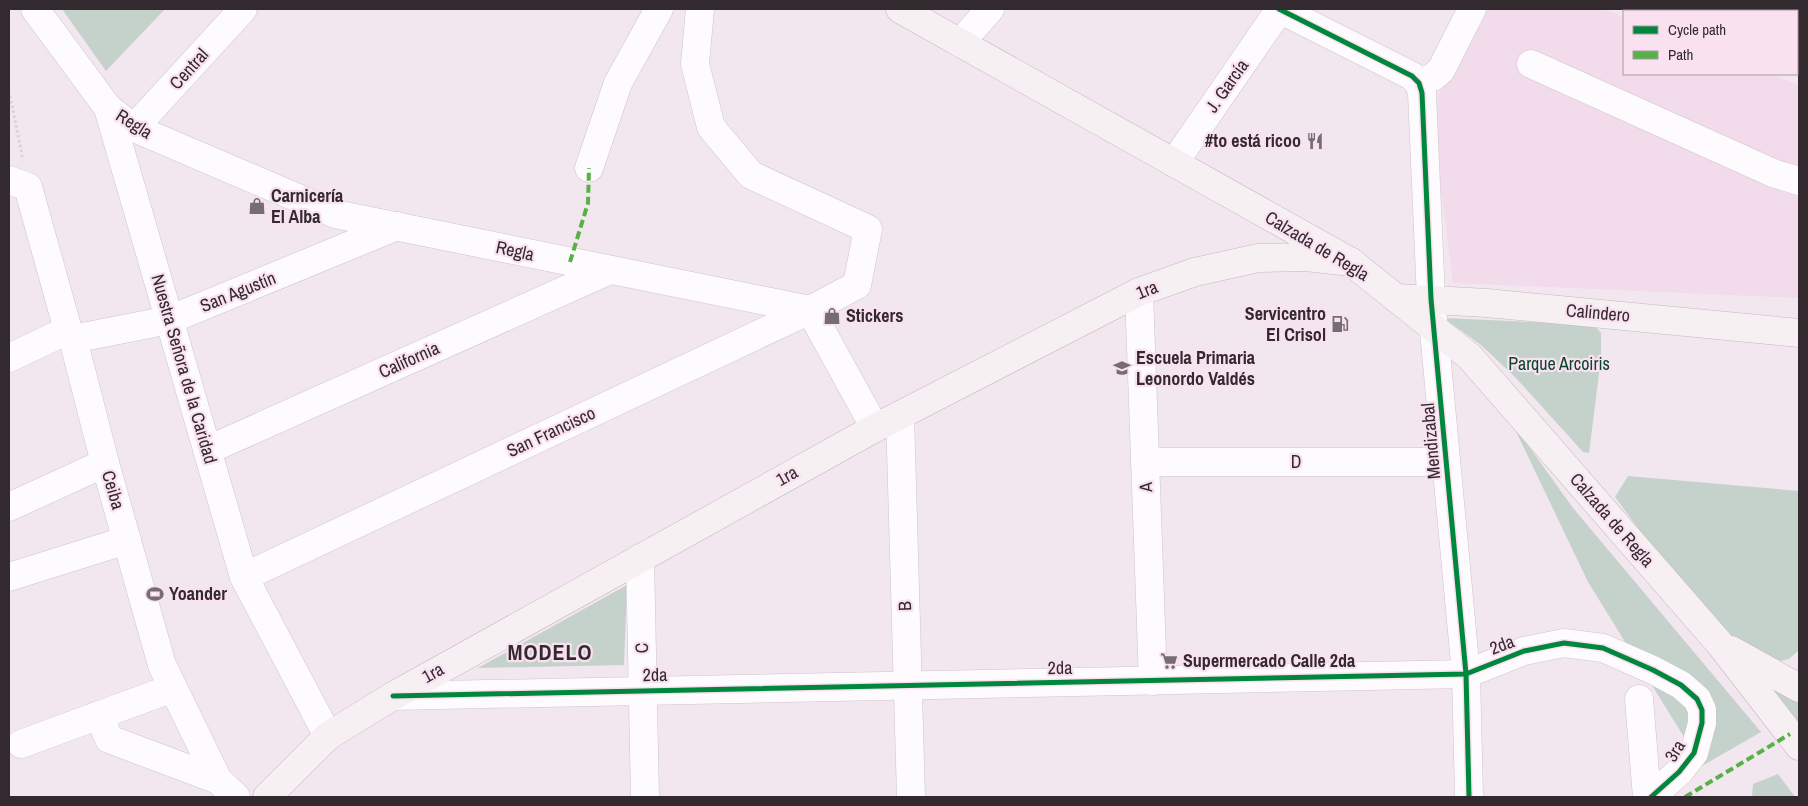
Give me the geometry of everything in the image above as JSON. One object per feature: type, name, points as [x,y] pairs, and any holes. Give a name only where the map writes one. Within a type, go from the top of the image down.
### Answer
[{"type":"main road","name":"Calzada de Regla","points":[[900,9],[1351,262],[1470,356],[1720,644],[1799,746]]},
{"type":"main road","name":"1ra","points":[[267,797],[328,736],[393,696],[875,428],[1139,292],[1195,272],[1258,258],[1306,257],[1351,262]]},
{"type":"main road","name":"Calindero","points":[[1396,298],[1487,303],[1799,333]]},
{"type":"main road","points":[[1720,644],[1787,675],[1799,688]]},
{"type":"street","name":"Nuestra Señora de la Caridad","points":[[35,9],[108,108],[244,578],[328,736]]},
{"type":"street","name":"Central","points":[[134,128],[243,9]]},
{"type":"street","points":[[589,168],[618,83],[659,9]]},
{"type":"street","name":"San Francisco","points":[[244,578],[810,310],[857,284],[868,229],[751,175],[711,127],[695,64],[700,9]]},
{"type":"street","points":[[960,43],[990,9]]},
{"type":"street","points":[[1279,9],[1412,76],[1419,83],[1433,77],[1441,70],[1472,9]]},
{"type":"street","name":"J. García","points":[[1174,163],[1279,9]]},
{"type":"street","points":[[1530,64],[1773,173],[1799,181]]},
{"type":"street","name":"Mendizabal","points":[[1419,83],[1422,93],[1431,299],[1466,674],[1469,797]]},
{"type":"street","name":"Regla","points":[[108,108],[134,128],[335,214],[810,310]]},
{"type":"street","name":"Ceiba","points":[[19,184],[71,334],[162,665],[227,789]]},
{"type":"street","name":"San Agustín","points":[[9,358],[71,334],[169,320],[397,226]]},
{"type":"street","name":"California","points":[[208,450],[610,270]]},
{"type":"street","name":"A","points":[[1139,292],[1153,681]]},
{"type":"street","points":[[810,310],[875,428]]},
{"type":"street","name":"B","points":[[900,415],[911,797]]},
{"type":"street","name":"D","points":[[1145,462],[1446,462]]},
{"type":"street","points":[[9,508],[105,463]]},
{"type":"street","points":[[9,577],[127,540]]},
{"type":"street","name":"C","points":[[640,558],[645,797]]},
{"type":"street","name":"2da","points":[[393,696],[643,689],[1466,674],[1524,651],[1564,643],[1603,648],[1653,670],[1681,685],[1697,699],[1702,710]]},
{"type":"street","points":[[21,744],[173,688]]},
{"type":"street","points":[[1639,699],[1647,797]]},
{"type":"street","name":"3ra","points":[[1651,797],[1679,772],[1694,753],[1702,723],[1702,710]]},
{"type":"street","points":[[99,715],[109,739],[227,789]]},
{"type":"path","points":[[9,92],[19,184]]},
{"type":"shaded area","points":[[1479,9],[1604,9],[1623,17],[1623,75],[1774,75],[1799,85],[1799,298],[1453,283],[1431,112]]},
{"type":"green space","points":[[62,9],[165,9],[106,71]]},
{"type":"green space","name":"Parque Arcoiris","points":[[1444,318],[1594,325],[1601,333],[1601,358],[1589,453],[1583,452],[1516,378],[1481,345]]},
{"type":"green space","points":[[1512,423],[1573,508],[1761,732],[1702,766],[1588,582]]},
{"type":"green space","points":[[1628,476],[1799,491],[1798,651],[1789,659],[1776,662],[1738,643],[1675,578],[1615,497]]},
{"type":"green space","points":[[627,585],[624,665],[478,668]]},
{"type":"green space","points":[[1767,685],[1799,696],[1799,726]]},
{"type":"green space","points":[[1778,774],[1795,797],[1752,797],[1753,784]]},
{"type":"marked path","points":[[570,262],[588,203],[589,168]]},
{"type":"marked path","points":[[1685,797],[1790,734]]},
{"type":"cycle path","points":[[1279,9],[1412,76],[1419,83],[1422,93],[1431,299],[1466,674],[1469,797]]},
{"type":"cycle path","points":[[393,696],[1466,674],[1524,651],[1564,643],[1603,648],[1653,670],[1681,685],[1697,699],[1702,710],[1702,723],[1694,753],[1679,772],[1651,797]]},
{"type":"place","name":"#to está ricoo","points":[[1315,141]]},
{"type":"place","name":"Carnicería El Alba","points":[[257,206]]},
{"type":"place","name":"Stickers","points":[[832,316]]},
{"type":"place","name":"Servicentro El Crisol","points":[[1340,324]]},
{"type":"place","name":"Escuela Primaria Leonordo Valdés","points":[[1122,368]]},
{"type":"place","name":"Yoander","points":[[155,594]]},
{"type":"place","name":"Supermercado Calle 2da","points":[[1169,661]]},
{"type":"district","name":"MODELO","points":[[550,652]]}]
